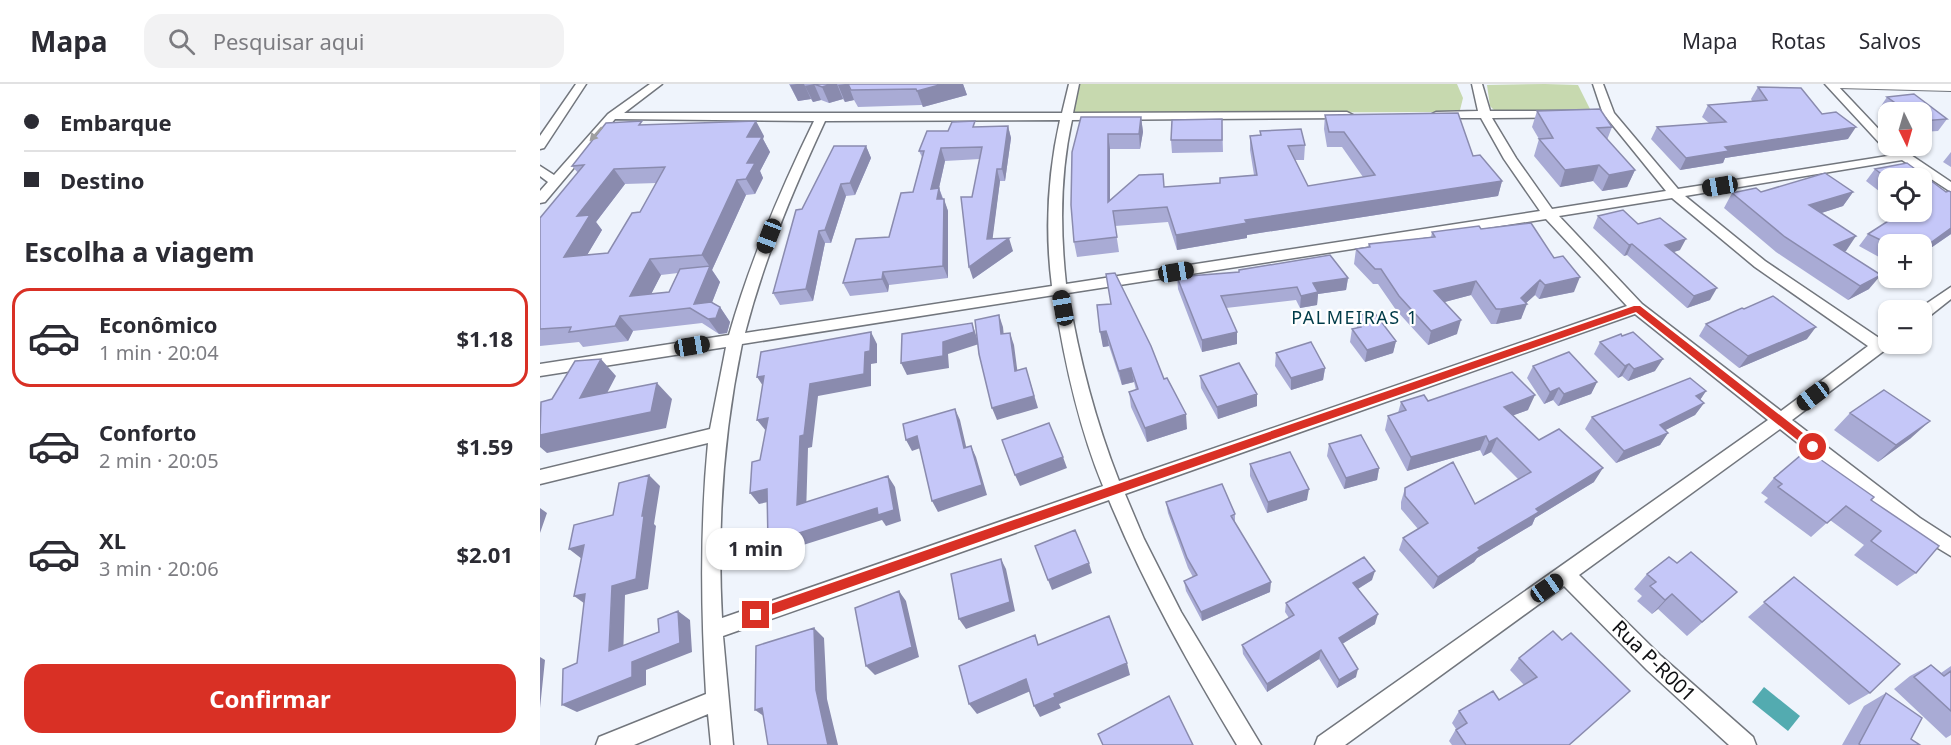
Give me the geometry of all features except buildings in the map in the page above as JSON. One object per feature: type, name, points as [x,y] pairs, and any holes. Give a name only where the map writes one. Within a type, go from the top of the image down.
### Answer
[{"type":"street","points":[[540,145],[581,84]]},
{"type":"street","points":[[1074,84],[1064,115],[1057,179],[1055,234],[1060,289],[1072,362],[1112,490],[1164,601],[1250,745]]},
{"type":"street","points":[[1477,84],[1485,115],[1510,159],[1549,214],[1637,308],[1779,421],[1914,524],[1951,548]]},
{"type":"street","points":[[1598,84],[1609,114],[1674,193],[1760,264],[1878,338]]},
{"type":"street","points":[[1830,84],[1878,134]]},
{"type":"street","points":[[1839,84],[1951,87]]},
{"type":"street","points":[[540,199],[554,180],[612,116],[653,85]]},
{"type":"street","points":[[1907,87],[1951,92]]},
{"type":"street","points":[[1427,115],[1609,114]]},
{"type":"street","points":[[612,116],[821,118],[1357,115]]},
{"type":"street","points":[[722,745],[711,631],[710,522],[718,434],[736,338],[761,256],[786,193],[821,118]]},
{"type":"street","points":[[540,370],[1549,214],[1901,157],[1951,189]]},
{"type":"street","points":[[540,170],[554,180]]},
{"type":"street","points":[[1932,306],[1951,292]]},
{"type":"street","points":[[711,631],[1637,308]]},
{"type":"street","points":[[1326,745],[1779,421],[1878,347]]},
{"type":"street","points":[[540,477],[718,434]]},
{"type":"street","name":"Rua P-R001","points":[[1565,574],[1654,663],[1744,745]]},
{"type":"street","points":[[607,745],[717,700]]},
{"type":"green space","points":[[1074,84],[1457,84],[1463,98],[1460,110],[1444,112],[1075,113],[1069,107]]},
{"type":"green space","points":[[1487,85],[1578,85],[1590,109],[1577,112],[1496,112],[1490,106]]},
{"type":"water","points":[[1764,687],[1800,716],[1788,731],[1752,702]]},
{"type":"district","name":"PALMEIRAS 1","points":[[1355,318]]},
{"type":"route","points":[[756,615],[1637,308],[1813,447]]}]
